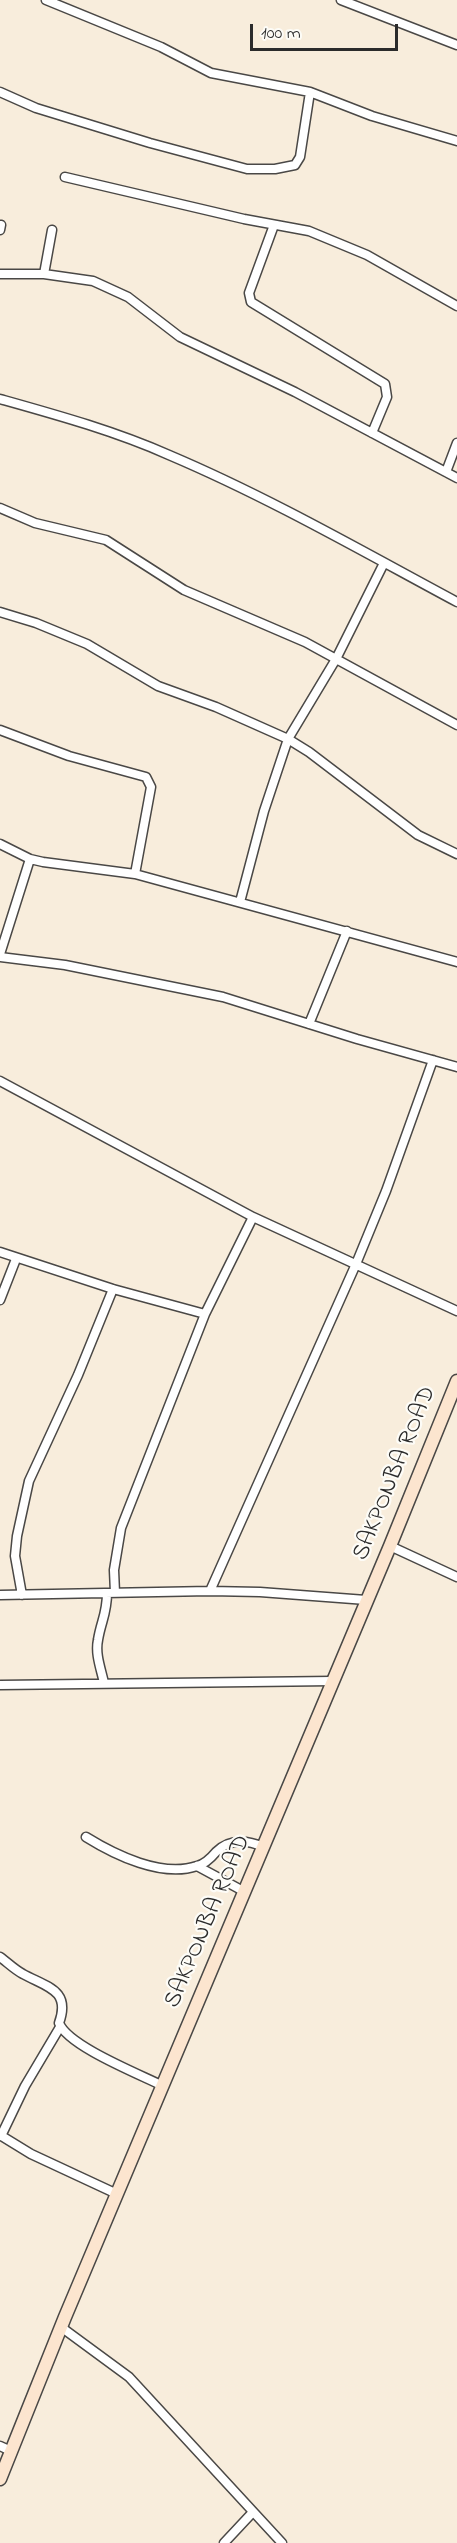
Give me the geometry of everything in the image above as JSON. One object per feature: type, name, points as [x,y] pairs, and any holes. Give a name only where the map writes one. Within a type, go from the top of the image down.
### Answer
[{"type":"main road","name":"SAKPONBA ROAD","points":[[0,2479],[6,2449],[61,2327],[245,1892],[457,1381]]},
{"type":"street","points":[[46,0],[160,47],[212,73],[310,92],[372,116],[457,141]]},
{"type":"street","points":[[341,0],[457,45]]},
{"type":"street","points":[[0,92],[36,108],[150,143],[247,169],[275,169],[295,165],[300,157],[310,92]]},
{"type":"street","points":[[65,177],[309,231],[367,255],[457,306]]},
{"type":"street","points":[[0,230],[1,225]]},
{"type":"street","points":[[274,225],[249,293],[251,302],[385,384],[387,397],[372,433]]},
{"type":"street","points":[[44,274],[52,230]]},
{"type":"street","points":[[0,274],[44,274],[93,281],[128,297],[180,337],[295,392],[457,478]]},
{"type":"street","points":[[0,399],[58,415],[168,454],[319,527],[457,602]]},
{"type":"street","points":[[446,472],[457,443]]},
{"type":"street","points":[[0,508],[34,524],[106,540],[184,590],[304,642],[457,725]]},
{"type":"street","points":[[240,902],[264,810],[288,739],[336,658],[384,563]]},
{"type":"street","points":[[0,612],[36,623],[87,644],[158,686],[216,707],[288,739],[309,752],[418,835],[457,854]]},
{"type":"street","points":[[0,730],[69,756],[146,777],[151,788],[135,874]]},
{"type":"street","points":[[0,844],[30,859],[135,874],[457,962]]},
{"type":"street","points":[[30,859],[0,956],[65,966],[223,997],[457,1067]]},
{"type":"street","points":[[309,1024],[347,931]]},
{"type":"street","points":[[210,1591],[356,1264],[386,1191],[433,1060]]},
{"type":"street","points":[[0,1081],[253,1217],[457,1311]]},
{"type":"street","points":[[104,1683],[98,1639],[111,1593],[121,1528],[205,1314],[253,1217]]},
{"type":"street","points":[[0,1252],[16,1259],[205,1314]]},
{"type":"street","points":[[0,1300],[16,1259]]},
{"type":"street","points":[[22,1595],[15,1556],[29,1481],[78,1375],[113,1288]]},
{"type":"street","points":[[390,1546],[457,1576]]},
{"type":"street","points":[[0,1595],[210,1591],[260,1592],[366,1600]]},
{"type":"street","points":[[0,1686],[333,1681]]},
{"type":"street","points":[[86,1837],[109,1851],[160,1867],[197,1866],[219,1849],[237,1841],[250,1842],[264,1847]]},
{"type":"street","points":[[197,1866],[245,1892]]},
{"type":"street","points":[[0,1957],[22,1974],[57,1993],[63,2002],[60,2027],[25,2086],[0,2135],[31,2154],[117,2194]]},
{"type":"street","points":[[60,2027],[62,2031],[93,2053],[163,2086]]},
{"type":"street","points":[[61,2327],[129,2378],[282,2543]]},
{"type":"street","points":[[224,2543],[253,2512]]}]
